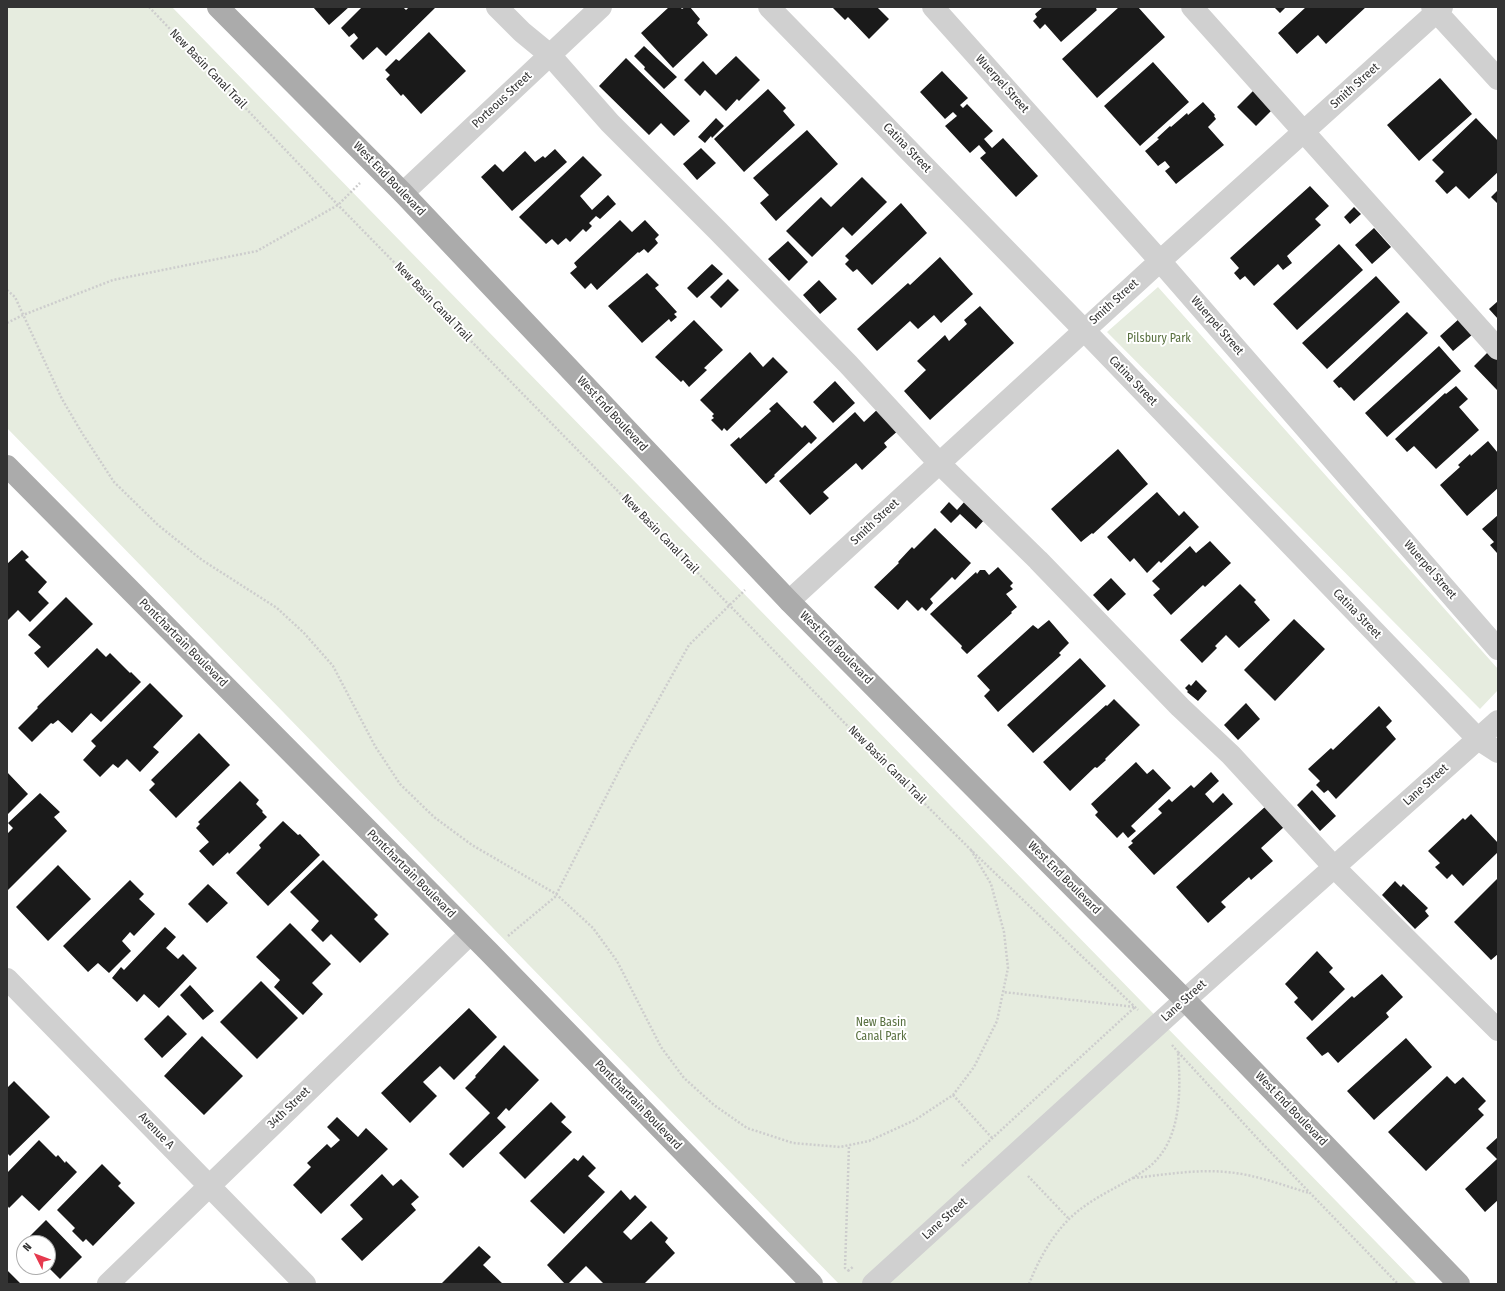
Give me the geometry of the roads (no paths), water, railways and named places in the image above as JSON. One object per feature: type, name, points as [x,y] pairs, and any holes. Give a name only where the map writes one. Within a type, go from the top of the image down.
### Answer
[{"type":"main road","name":"West End Boulevard","points":[[218,7],[403,193],[789,601],[1185,1000],[1459,1284]]},
{"type":"main road","name":"Pontchartrain Boulevard","points":[[7,466],[489,952],[812,1284]]},
{"type":"street","points":[[497,7],[522,32],[550,55],[610,123],[848,364],[939,463],[1038,560],[1180,707],[1231,755],[1334,867],[1498,1030]]},
{"type":"street","name":"Porteous Street","points":[[403,193],[601,7]]},
{"type":"street","name":"Catina Street","points":[[769,7],[1084,330],[1478,739],[1498,752]]},
{"type":"street","name":"Wuerpel Street","points":[[933,7],[1160,261],[1498,649]]},
{"type":"street","points":[[1192,7],[1498,349]]},
{"type":"street","points":[[1437,9],[1498,79]]},
{"type":"street","name":"Smith Street","points":[[789,601],[1437,9]]},
{"type":"street","name":"Lane Street","points":[[873,1284],[1155,1026],[1498,721]]},
{"type":"street","name":"34th Street","points":[[108,1284],[470,934]]},
{"type":"street","name":"Avenue A","points":[[7,979],[305,1284]]},
{"type":"park label","name":"Pilsbury Park","points":[[1159,339]]},
{"type":"park label","name":"New Basin Canal Park","points":[[881,1030]]}]
